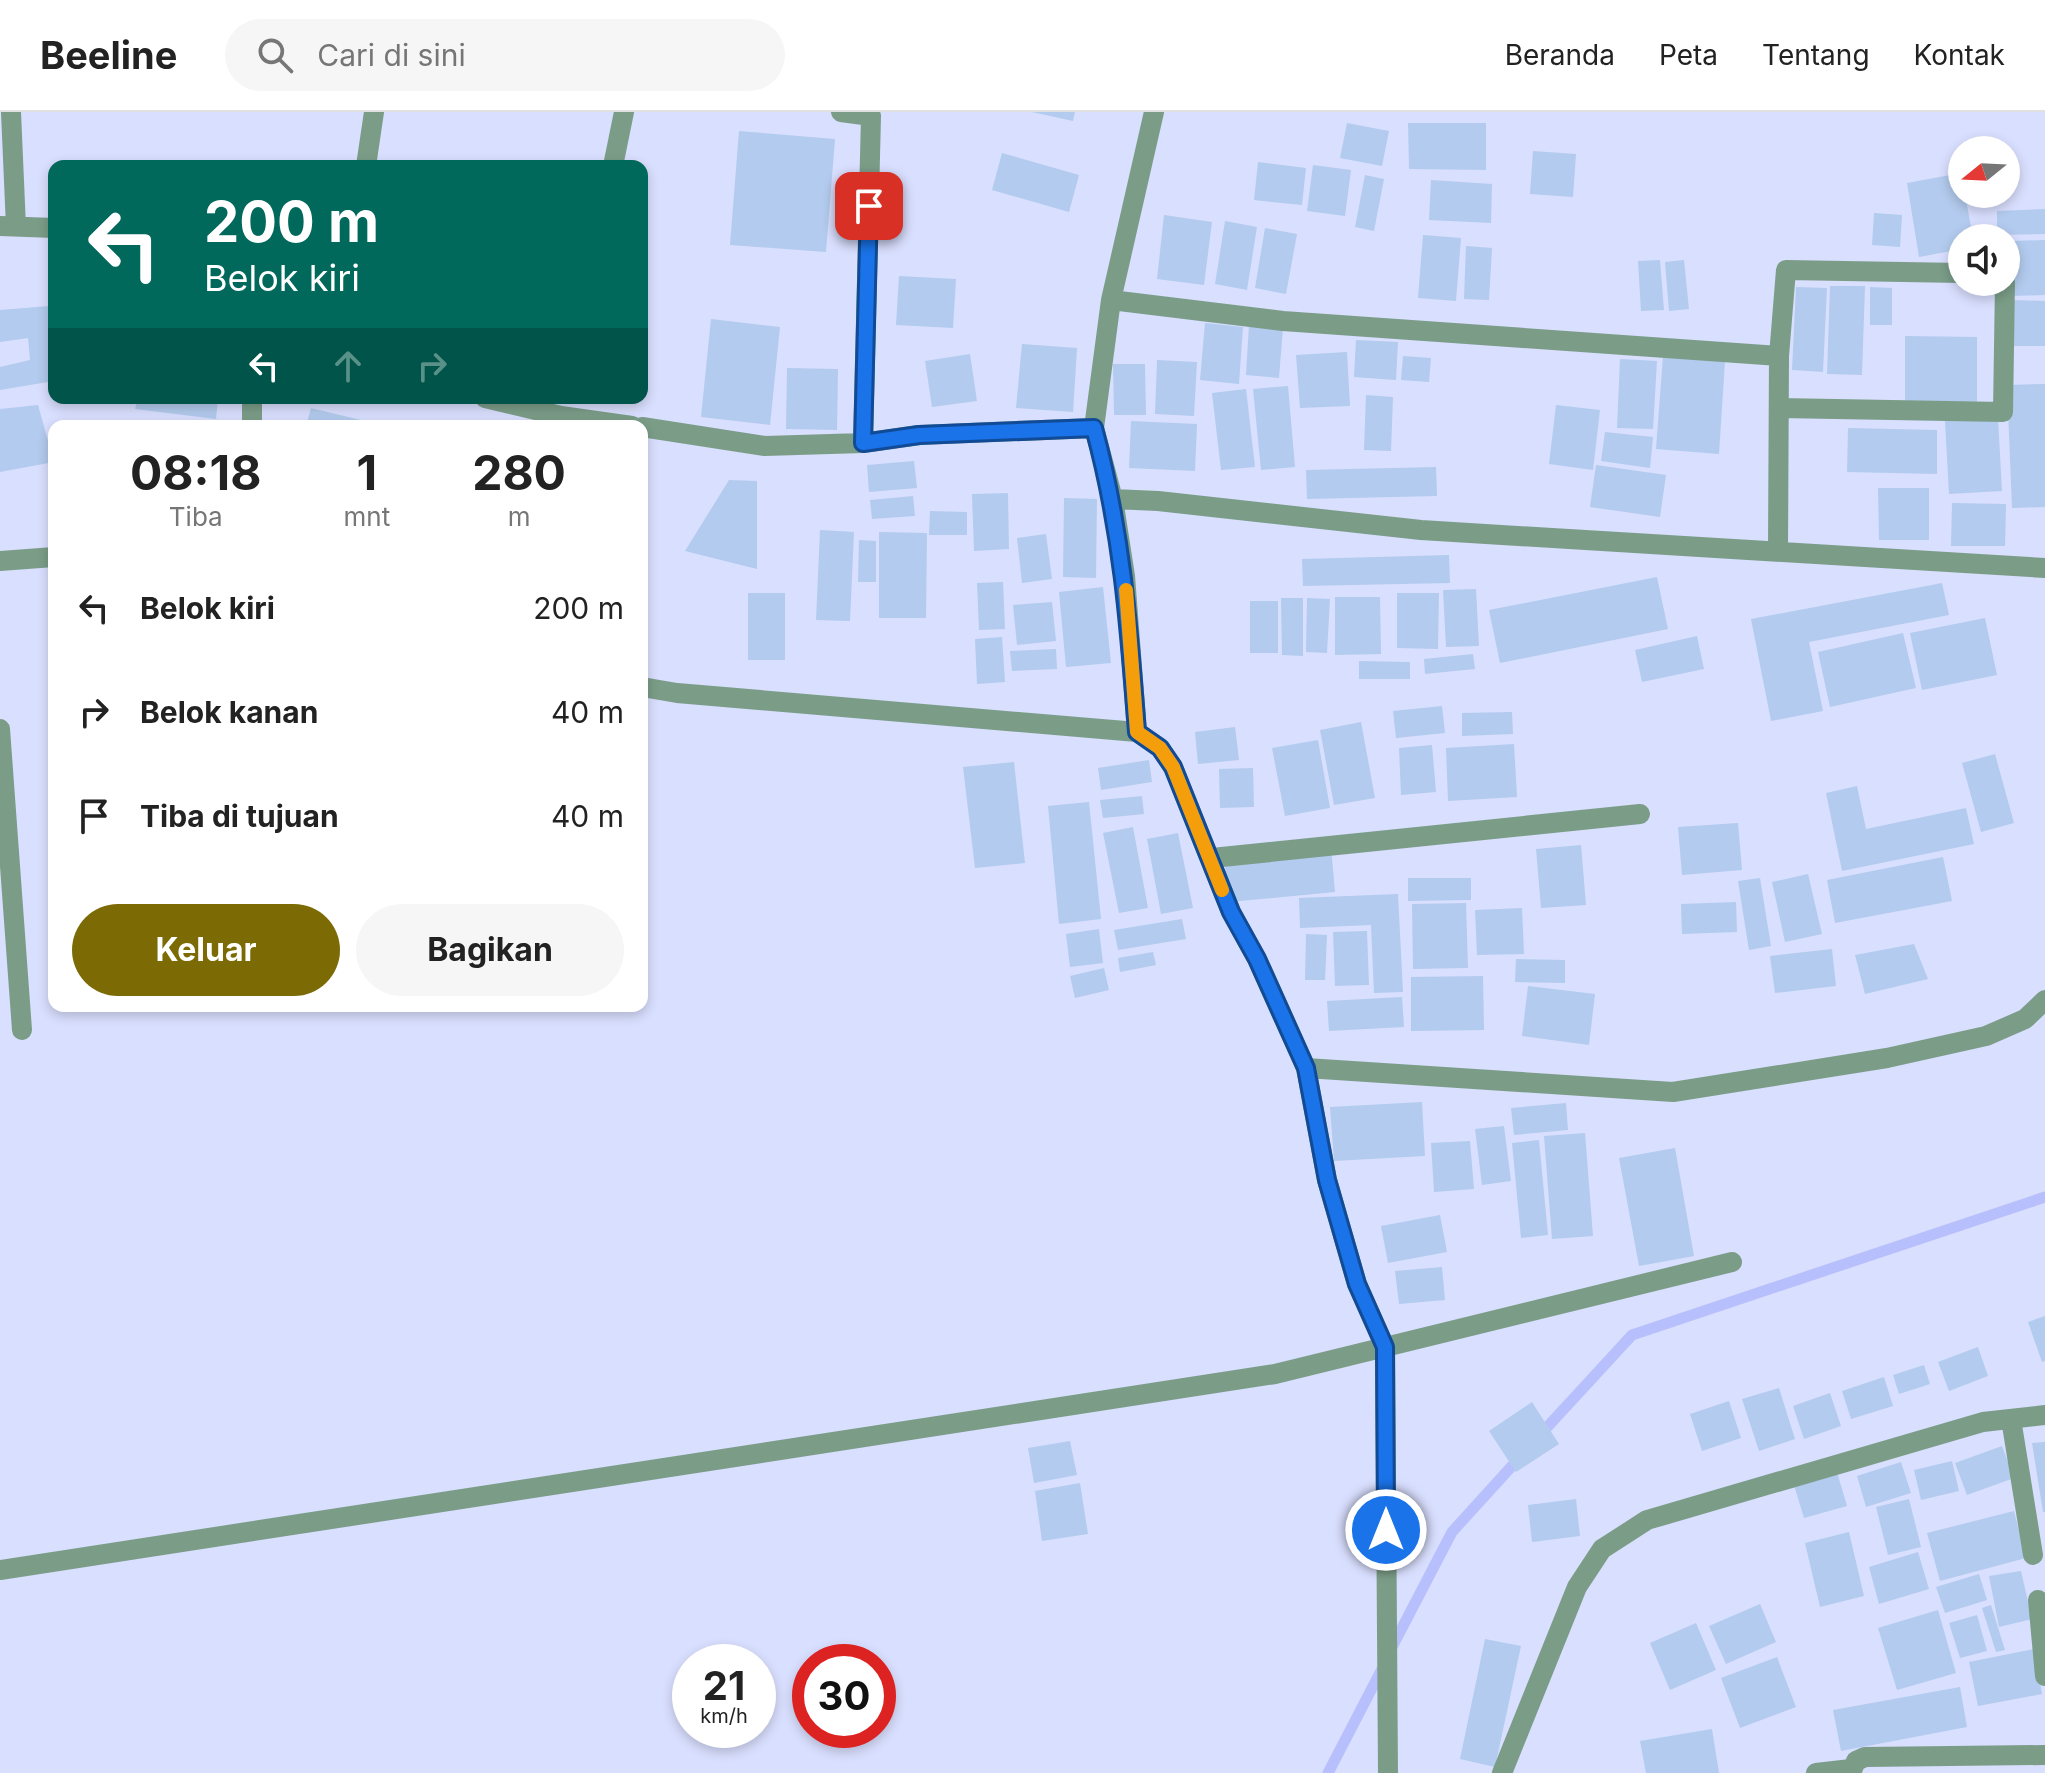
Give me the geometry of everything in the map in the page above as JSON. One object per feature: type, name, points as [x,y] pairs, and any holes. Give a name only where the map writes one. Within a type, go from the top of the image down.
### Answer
[{"type":"street","points":[[11,112],[8,226],[48,228]]},
{"type":"street","points":[[367,160],[374,112]]},
{"type":"street","points":[[614,160],[624,112]]},
{"type":"street","points":[[841,112],[871,114],[863,443]]},
{"type":"street","points":[[1137,732],[1125,576],[1113,499],[1094,428],[1111,300],[1154,112]]},
{"type":"street","points":[[1778,549],[1779,356],[1786,270],[1948,273]]},
{"type":"street","points":[[1779,408],[2003,412],[2005,296]]},
{"type":"street","points":[[1111,300],[1283,321],[1779,356]]},
{"type":"street","points":[[537,404],[563,407],[610,420]]},
{"type":"street","points":[[648,428],[765,446],[863,443],[919,435],[1094,428]]},
{"type":"street","points":[[1113,499],[1158,501],[1421,530],[1778,549],[2045,568]]},
{"type":"street","points":[[0,561],[48,557]]},
{"type":"street","points":[[648,688],[1137,732],[1160,748],[1173,767],[1212,858],[1231,912],[1257,959],[1306,1068],[1336,1210],[1357,1284],[1385,1347],[1388,1773]]},
{"type":"street","points":[[0,729],[22,1030]]},
{"type":"street","points":[[1212,858],[1640,814]]},
{"type":"street","points":[[1306,1068],[1673,1092],[1887,1058],[1986,1036],[2025,1019],[2045,1000]]},
{"type":"street","points":[[0,1570],[1275,1374],[1732,1262]]},
{"type":"street","points":[[1502,1773],[1577,1587],[1602,1549],[1647,1520],[1983,1422],[2045,1415]]},
{"type":"street","points":[[2011,1419],[2033,1555]]},
{"type":"street","points":[[2038,1600],[2045,1676]]},
{"type":"street","points":[[1816,1773],[1851,1771],[1865,1757],[2045,1755]]},
{"type":"building","points":[[1032,112],[1075,112],[1073,121]]},
{"type":"building","points":[[1347,123],[1389,131],[1382,166],[1340,158]]},
{"type":"building","points":[[1408,123],[1486,123],[1486,170],[1409,169]]},
{"type":"building","points":[[739,131],[835,139],[826,252],[730,245]]},
{"type":"building","points":[[1533,151],[1576,154],[1573,197],[1530,194]]},
{"type":"building","points":[[1002,153],[1079,175],[1069,212],[992,190]]},
{"type":"building","points":[[1258,162],[1306,168],[1302,205],[1254,200]]},
{"type":"building","points":[[1313,165],[1351,170],[1345,216],[1307,211]]},
{"type":"building","points":[[1365,175],[1384,179],[1374,231],[1355,227]]},
{"type":"building","points":[[1948,175],[1948,208],[1968,208],[1970,224],[1948,224],[1948,252],[1919,257],[1907,183]]},
{"type":"building","points":[[1431,180],[1492,184],[1491,223],[1429,220]]},
{"type":"building","points":[[2045,209],[2045,234],[2020,235],[2020,224],[1997,224],[1997,211]]},
{"type":"building","points":[[1874,213],[1902,215],[1900,247],[1872,245]]},
{"type":"building","points":[[1164,215],[1212,222],[1204,285],[1157,279]]},
{"type":"building","points":[[1225,221],[1257,227],[1247,290],[1215,284]]},
{"type":"building","points":[[1265,228],[1297,234],[1286,294],[1255,288]]},
{"type":"building","points":[[1423,235],[1461,238],[1456,301],[1418,298]]},
{"type":"building","points":[[2045,240],[2045,295],[2020,296],[2020,241]]},
{"type":"building","points":[[1466,246],[1492,248],[1489,300],[1464,299]]},
{"type":"building","points":[[1660,260],[1664,310],[1641,311],[1638,261]]},
{"type":"building","points":[[1684,260],[1689,309],[1669,311],[1665,262]]},
{"type":"building","points":[[899,276],[956,279],[953,328],[896,325]]},
{"type":"building","points":[[1830,286],[1865,286],[1862,375],[1827,374]]},
{"type":"building","points":[[1796,287],[1827,288],[1823,372],[1792,370]]},
{"type":"building","points":[[1870,287],[1892,288],[1892,325],[1870,325]]},
{"type":"building","points":[[2011,300],[2045,301],[2045,346],[2011,346]]},
{"type":"building","points":[[48,306],[48,382],[0,390],[0,367],[30,360],[28,338],[0,342],[0,310]]},
{"type":"building","points":[[711,319],[780,327],[770,425],[701,417]]},
{"type":"building","points":[[1205,323],[1243,327],[1239,384],[1200,380]]},
{"type":"building","points":[[1249,325],[1283,328],[1279,378],[1246,375]]},
{"type":"building","points":[[1905,336],[1977,337],[1977,405],[1905,404]]},
{"type":"building","points":[[1356,340],[1398,342],[1396,380],[1354,377]]},
{"type":"building","points":[[1022,344],[1077,348],[1073,412],[1016,408]]},
{"type":"building","points":[[1347,352],[1350,406],[1300,408],[1296,355]]},
{"type":"building","points":[[970,354],[977,401],[932,407],[925,361]]},
{"type":"building","points":[[1403,356],[1431,358],[1429,382],[1401,380]]},
{"type":"building","points":[[1663,356],[1725,361],[1719,454],[1656,449]]},
{"type":"building","points":[[1620,359],[1657,361],[1653,429],[1617,428]]},
{"type":"building","points":[[1157,360],[1197,362],[1194,416],[1155,414]]},
{"type":"building","points":[[1113,364],[1145,364],[1146,415],[1114,415]]},
{"type":"building","points":[[787,368],[838,369],[837,430],[786,429]]},
{"type":"building","points":[[2045,384],[2045,507],[2012,508],[2007,385]]},
{"type":"building","points":[[1288,386],[1295,467],[1261,470],[1253,389]]},
{"type":"building","points":[[1246,389],[1255,467],[1221,470],[1212,393]]},
{"type":"building","points":[[1366,395],[1393,397],[1391,451],[1364,450]]},
{"type":"building","points":[[136,404],[217,404],[216,419],[135,409]]},
{"type":"building","points":[[38,405],[48,441],[48,463],[0,472],[0,409]]},
{"type":"building","points":[[1556,405],[1600,410],[1593,470],[1549,464]]},
{"type":"building","points":[[311,408],[361,420],[308,420]]},
{"type":"building","points":[[1998,418],[2002,491],[1949,494],[1945,421]]},
{"type":"building","points":[[1131,421],[1197,424],[1195,471],[1129,468]]},
{"type":"building","points":[[1848,428],[1937,430],[1937,474],[1847,472]]},
{"type":"building","points":[[1605,432],[1653,437],[1650,468],[1601,461]]},
{"type":"building","points":[[914,461],[917,488],[869,492],[867,465]]},
{"type":"building","points":[[1596,465],[1666,475],[1660,517],[1590,507]]},
{"type":"building","points":[[1436,467],[1437,496],[1307,499],[1306,470]]},
{"type":"building","points":[[729,480],[757,481],[757,569],[685,551]]},
{"type":"building","points":[[1878,488],[1929,488],[1929,540],[1879,540]]},
{"type":"building","points":[[1008,493],[1009,549],[974,551],[972,494]]},
{"type":"building","points":[[913,496],[915,516],[872,519],[870,500]]},
{"type":"building","points":[[1064,498],[1097,499],[1096,578],[1063,577]]},
{"type":"building","points":[[1952,503],[2006,504],[2005,546],[1951,546]]},
{"type":"building","points":[[930,511],[967,512],[967,535],[929,535]]},
{"type":"building","points":[[820,530],[854,532],[850,621],[816,620]]},
{"type":"building","points":[[879,532],[927,533],[926,618],[879,618]]},
{"type":"building","points":[[1046,534],[1052,579],[1022,583],[1017,538]]},
{"type":"building","points":[[859,540],[876,541],[876,582],[858,582]]},
{"type":"building","points":[[1449,555],[1450,583],[1303,586],[1302,559]]},
{"type":"building","points":[[1657,577],[1668,629],[1500,663],[1489,610]]},
{"type":"building","points":[[1003,582],[1005,629],[979,630],[977,583]]},
{"type":"building","points":[[1942,583],[1949,615],[1809,642],[1823,711],[1771,721],[1751,619]]},
{"type":"building","points":[[1103,587],[1111,663],[1066,667],[1059,592]]},
{"type":"building","points":[[1476,589],[1479,646],[1446,647],[1443,590]]},
{"type":"building","points":[[748,593],[785,593],[785,660],[748,660]]},
{"type":"building","points":[[1397,593],[1439,593],[1438,649],[1397,648]]},
{"type":"building","points":[[1335,597],[1380,597],[1381,654],[1335,655]]},
{"type":"building","points":[[1281,598],[1303,598],[1303,656],[1282,655]]},
{"type":"building","points":[[1307,598],[1330,599],[1327,653],[1306,652]]},
{"type":"building","points":[[1250,601],[1278,601],[1278,653],[1250,653]]},
{"type":"building","points":[[1052,602],[1056,641],[1017,645],[1013,605]]},
{"type":"building","points":[[1985,618],[1997,675],[1922,690],[1910,633]]},
{"type":"building","points":[[1903,633],[1916,688],[1830,707],[1818,652]]},
{"type":"building","points":[[1697,636],[1704,669],[1642,682],[1635,650]]},
{"type":"building","points":[[1002,637],[1005,682],[977,684],[975,639]]},
{"type":"building","points":[[1056,649],[1057,669],[1012,671],[1010,651]]},
{"type":"building","points":[[1473,654],[1475,669],[1425,674],[1424,659]]},
{"type":"building","points":[[1359,661],[1410,662],[1410,679],[1359,679]]},
{"type":"building","points":[[1442,706],[1445,733],[1396,738],[1393,711]]},
{"type":"building","points":[[1512,712],[1513,734],[1462,736],[1462,713]]},
{"type":"building","points":[[1361,722],[1375,798],[1334,805],[1320,730]]},
{"type":"building","points":[[1235,727],[1239,760],[1198,764],[1195,732]]},
{"type":"building","points":[[1318,740],[1330,808],[1285,816],[1272,748]]},
{"type":"building","points":[[1514,744],[1517,797],[1448,801],[1446,748]]},
{"type":"building","points":[[1432,745],[1436,792],[1401,795],[1399,748]]},
{"type":"building","points":[[1995,754],[2014,823],[1981,832],[1962,763]]},
{"type":"building","points":[[1149,760],[1152,782],[1101,790],[1098,768]]},
{"type":"building","points":[[1014,762],[1025,863],[975,868],[963,767]]},
{"type":"building","points":[[1253,768],[1254,807],[1220,808],[1219,769]]},
{"type":"building","points":[[1857,786],[1866,829],[1966,808],[1974,844],[1842,871],[1826,793]]},
{"type":"building","points":[[1142,796],[1144,814],[1103,818],[1100,800]]},
{"type":"building","points":[[1089,802],[1101,919],[1059,924],[1048,806]]},
{"type":"building","points":[[1738,823],[1742,870],[1682,875],[1678,827]]},
{"type":"building","points":[[1133,827],[1148,908],[1119,913],[1103,833]]},
{"type":"building","points":[[1178,833],[1193,908],[1161,914],[1147,839]]},
{"type":"building","points":[[1581,845],[1586,905],[1541,908],[1536,849]]},
{"type":"building","points":[[1331,847],[1335,892],[1229,902],[1224,857]]},
{"type":"building","points":[[1943,857],[1952,901],[1835,923],[1827,880]]},
{"type":"building","points":[[1808,874],[1822,934],[1785,942],[1772,882]]},
{"type":"building","points":[[1408,878],[1471,878],[1471,900],[1408,901]]},
{"type":"building","points":[[1760,878],[1771,946],[1749,950],[1738,881]]},
{"type":"building","points":[[1398,894],[1403,992],[1374,993],[1371,925],[1300,928],[1299,898]]},
{"type":"building","points":[[1736,902],[1737,932],[1682,934],[1681,904]]},
{"type":"building","points":[[1466,903],[1468,968],[1413,969],[1412,904]]},
{"type":"building","points":[[1522,908],[1524,954],[1477,955],[1475,910]]},
{"type":"building","points":[[1182,919],[1186,939],[1118,950],[1114,930]]},
{"type":"building","points":[[1099,929],[1103,963],[1070,967],[1066,934]]},
{"type":"building","points":[[1367,931],[1369,985],[1335,986],[1333,932]]},
{"type":"building","points":[[1306,934],[1327,935],[1325,980],[1305,980]]},
{"type":"building","points":[[1914,944],[1928,979],[1865,994],[1855,955]]},
{"type":"building","points":[[1832,949],[1836,986],[1775,993],[1770,956]]},
{"type":"building","points":[[1153,952],[1156,965],[1120,972],[1118,958]]},
{"type":"building","points":[[1516,959],[1565,960],[1565,983],[1515,982]]},
{"type":"building","points":[[1104,968],[1109,990],[1075,998],[1070,976]]},
{"type":"building","points":[[1483,976],[1484,1030],[1411,1031],[1411,977]]},
{"type":"building","points":[[1528,986],[1595,994],[1589,1045],[1522,1036]]},
{"type":"building","points":[[1402,997],[1404,1027],[1329,1031],[1327,1001]]},
{"type":"building","points":[[1422,1102],[1425,1156],[1334,1161],[1330,1107]]},
{"type":"building","points":[[1566,1103],[1568,1130],[1514,1135],[1511,1108]]},
{"type":"building","points":[[1504,1126],[1511,1181],[1482,1185],[1475,1129]]},
{"type":"building","points":[[1585,1133],[1593,1236],[1552,1239],[1544,1136]]},
{"type":"building","points":[[1539,1140],[1548,1235],[1521,1238],[1512,1143]]},
{"type":"building","points":[[1470,1141],[1474,1189],[1434,1192],[1431,1143]]},
{"type":"building","points":[[1675,1148],[1694,1256],[1639,1266],[1619,1158]]},
{"type":"building","points":[[1440,1215],[1447,1252],[1388,1263],[1381,1226]]},
{"type":"building","points":[[1442,1267],[1445,1300],[1399,1304],[1395,1271]]},
{"type":"building","points":[[2045,1316],[2045,1361],[2042,1362],[2028,1322]]},
{"type":"building","points":[[1978,1347],[1988,1376],[1949,1391],[1938,1362]]},
{"type":"building","points":[[1924,1365],[1930,1384],[1899,1394],[1893,1375]]},
{"type":"building","points":[[1884,1377],[1893,1406],[1851,1419],[1842,1391]]},
{"type":"building","points":[[1779,1388],[1795,1439],[1759,1451],[1742,1399]]},
{"type":"building","points":[[1830,1393],[1841,1426],[1804,1439],[1793,1406]]},
{"type":"building","points":[[1729,1401],[1741,1438],[1702,1451],[1690,1414]]},
{"type":"building","points":[[1532,1402],[1559,1444],[1516,1472],[1489,1431]]},
{"type":"building","points":[[1070,1441],[1077,1475],[1034,1483],[1028,1448]]},
{"type":"building","points":[[2045,1442],[2045,1512],[2043,1512],[2032,1443]]},
{"type":"building","points":[[2002,1446],[2014,1478],[1967,1495],[1955,1463]]},
{"type":"building","points":[[1952,1461],[1959,1491],[1921,1500],[1914,1470]]},
{"type":"building","points":[[1901,1462],[1911,1493],[1866,1507],[1857,1476]]},
{"type":"building","points":[[1837,1472],[1847,1506],[1804,1518],[1794,1485]]},
{"type":"building","points":[[1080,1483],[1088,1534],[1042,1541],[1035,1491]]},
{"type":"building","points":[[1576,1499],[1580,1536],[1532,1542],[1528,1505]]},
{"type":"building","points":[[1909,1499],[1921,1547],[1888,1555],[1876,1507]]},
{"type":"building","points":[[2014,1511],[2026,1558],[1940,1581],[1927,1533]]},
{"type":"building","points":[[1849,1532],[1864,1596],[1820,1607],[1805,1543]]},
{"type":"building","points":[[1918,1552],[1929,1589],[1879,1604],[1869,1567]]},
{"type":"building","points":[[2021,1571],[2032,1619],[1999,1627],[1989,1576]]},
{"type":"building","points":[[1979,1574],[1987,1600],[1945,1613],[1936,1587]]},
{"type":"building","points":[[1760,1604],[1776,1642],[1726,1664],[1709,1626]]},
{"type":"building","points":[[1991,1605],[2005,1650],[1996,1652],[1982,1608]]},
{"type":"building","points":[[1938,1610],[1956,1673],[1897,1690],[1878,1628]]},
{"type":"building","points":[[1977,1615],[1987,1651],[1960,1658],[1949,1623]]},
{"type":"building","points":[[1696,1623],[1716,1670],[1670,1690],[1650,1643]]},
{"type":"building","points":[[1485,1639],[1521,1646],[1495,1767],[1460,1759]]},
{"type":"building","points":[[2034,1649],[2042,1694],[1978,1706],[1969,1662]]},
{"type":"building","points":[[1777,1657],[1796,1707],[1740,1728],[1721,1678]]},
{"type":"building","points":[[1960,1687],[1967,1727],[1841,1751],[1833,1710]]},
{"type":"building","points":[[1712,1729],[1719,1773],[1646,1773],[1640,1741]]},
{"type":"waterway","points":[[1539,1436],[1632,1335],[2045,1197]]},
{"type":"waterway","points":[[1390,1651],[1452,1532],[1522,1455]]},
{"type":"waterway","points":[[1328,1773],[1383,1667]]},
{"type":"slow traffic","points":[[1126,590],[1137,732],[1160,748],[1173,767],[1212,858],[1222,890]]},
{"type":"route","points":[[869,206],[863,443],[919,435],[1094,428],[1113,499],[1125,576],[1137,732],[1160,748],[1173,767],[1212,858],[1231,912],[1257,959],[1306,1068],[1327,1180],[1357,1284],[1385,1347],[1386,1530]]}]
